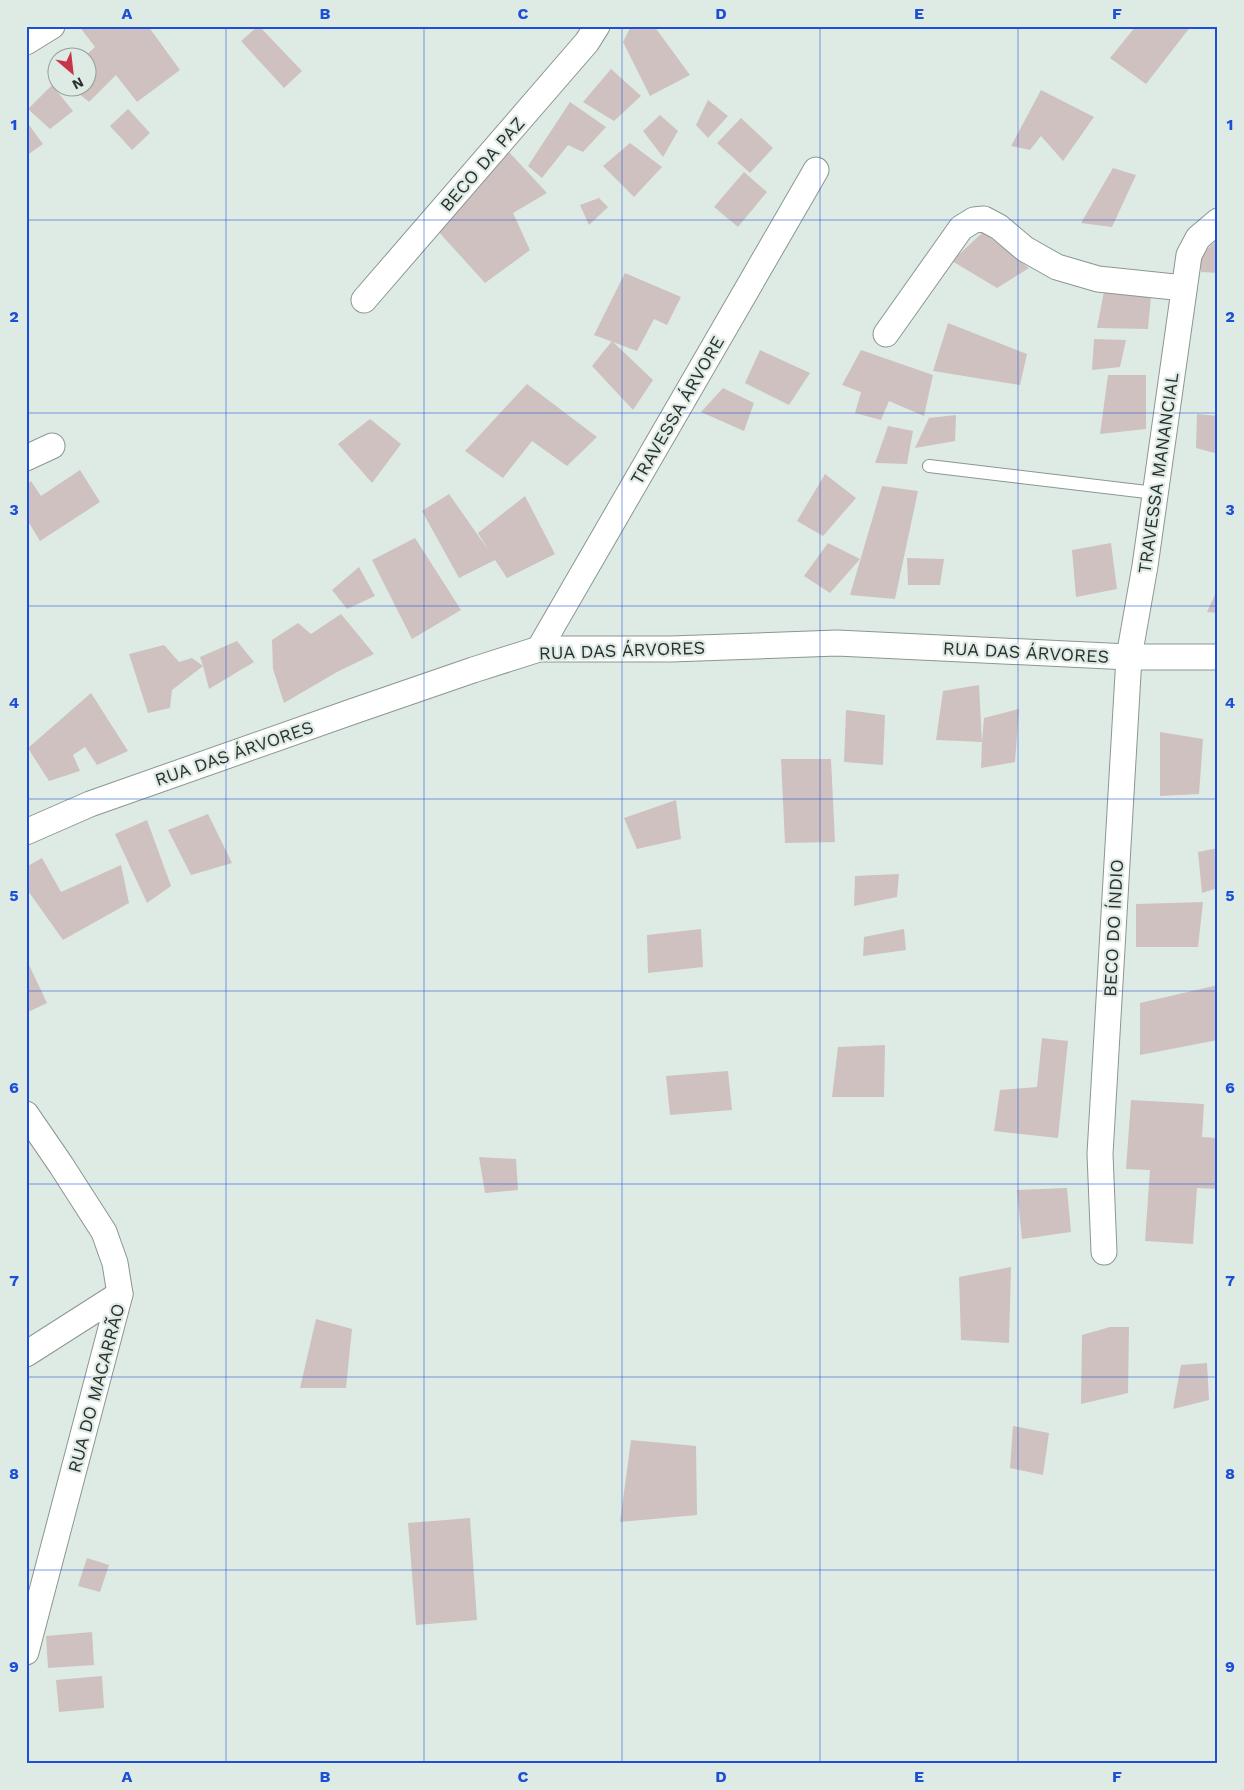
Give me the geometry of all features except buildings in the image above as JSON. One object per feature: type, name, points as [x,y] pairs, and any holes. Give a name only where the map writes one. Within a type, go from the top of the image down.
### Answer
[{"type":"street","points":[[26,42],[52,26]]},
{"type":"street","name":"BECO DA PAZ","points":[[364,300],[587,42],[597,26]]},
{"type":"street","name":"TRAVESSA ÁRVORE","points":[[539,649],[816,170]]},
{"type":"street","points":[[886,334],[961,228],[974,220],[984,219],[999,227],[1025,249],[1057,267],[1098,279],[1184,288]]},
{"type":"street","name":"TRAVESSA MANANCIAL","points":[[1129,657],[1145,566],[1189,255],[1198,238],[1218,221]]},
{"type":"street","points":[[26,458],[52,446]]},
{"type":"street","name":"RUA DAS ÁRVORES","points":[[26,832],[90,804],[354,710],[539,649],[671,649],[837,643],[1129,657],[1218,657]]},
{"type":"street","name":"BECO DO ÍNDIO","points":[[1104,1252],[1100,1154],[1129,657]]},
{"type":"street","name":"RUA DO MACARRÃO","points":[[26,1114],[104,1232],[115,1263],[120,1294],[26,1652]]},
{"type":"street","points":[[26,1354],[120,1294]]},
{"type":"lane","points":[[929,466],[1155,493]]}]
